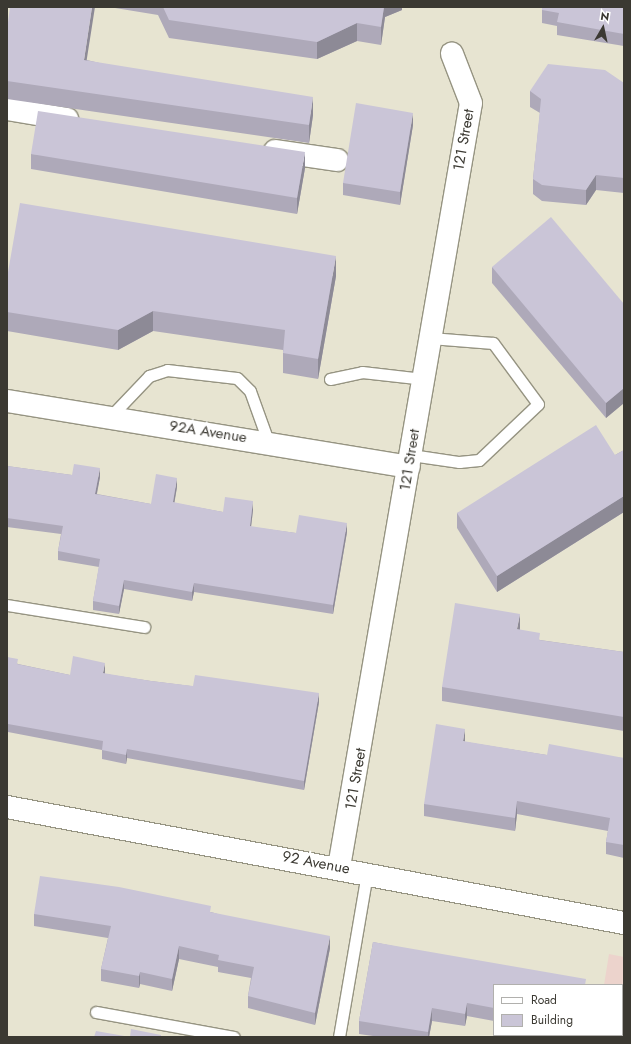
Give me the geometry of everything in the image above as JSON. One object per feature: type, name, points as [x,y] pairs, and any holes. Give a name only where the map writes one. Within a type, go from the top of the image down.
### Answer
[{"type":"street","name":"121 Street","points":[[339,867],[471,103],[452,54]]},
{"type":"street","points":[[7,110],[86,122]]},
{"type":"street","points":[[251,147],[337,160]]},
{"type":"street","name":"92A Avenue","points":[[7,401],[410,461]]},
{"type":"street","name":"92 Avenue","points":[[7,807],[339,867],[624,922]]},
{"type":"lane","points":[[410,461],[459,462],[479,460],[538,404],[493,343],[430,338]]},
{"type":"lane","points":[[110,417],[148,376],[167,370],[238,378],[250,391],[268,441]]},
{"type":"lane","points":[[330,378],[362,372],[423,379]]},
{"type":"lane","points":[[7,605],[144,627]]},
{"type":"lane","points":[[339,1037],[367,873]]},
{"type":"lane","points":[[96,1012],[234,1037]]},
{"type":"shaded area","points":[[609,954],[624,957],[624,1037],[595,1037],[623,1036],[623,984],[604,984]]},
{"type":"building","points":[[10,7],[92,7],[84,60],[313,97],[309,125],[7,81],[7,30]]},
{"type":"building","points":[[163,7],[384,7],[381,27],[357,23],[317,42],[169,20]]},
{"type":"building","points":[[542,7],[624,7],[624,34],[557,22],[559,13],[542,10]]},
{"type":"building","points":[[548,64],[605,70],[624,83],[624,178],[596,175],[586,190],[542,185],[533,179],[541,99],[530,91]]},
{"type":"building","points":[[356,103],[413,113],[400,192],[343,183]]},
{"type":"building","points":[[38,111],[305,152],[297,198],[31,154]]},
{"type":"building","points":[[20,203],[336,256],[318,359],[283,353],[285,330],[153,311],[118,330],[7,312],[7,278]]},
{"type":"building","points":[[551,217],[624,304],[624,388],[606,403],[492,267]]},
{"type":"building","points":[[596,425],[615,455],[624,450],[624,496],[497,576],[457,513]]},
{"type":"building","points":[[74,464],[100,468],[95,494],[151,504],[156,474],[177,478],[173,502],[223,512],[225,497],[253,501],[250,526],[296,533],[299,515],[347,523],[333,605],[194,583],[192,592],[124,580],[119,606],[93,601],[100,559],[58,551],[63,526],[7,518],[7,466],[72,475]]},
{"type":"building","points":[[455,603],[520,614],[517,629],[540,633],[539,640],[624,652],[624,717],[442,687]]},
{"type":"building","points":[[73,656],[105,663],[103,673],[151,681],[193,686],[195,675],[319,693],[304,781],[127,749],[126,755],[102,750],[103,741],[8,724],[7,728],[7,657],[18,659],[17,664],[70,675]]},
{"type":"building","points":[[436,724],[465,729],[463,741],[547,755],[549,744],[624,758],[624,845],[606,842],[610,818],[517,801],[515,818],[424,804]]},
{"type":"building","points":[[40,876],[119,887],[211,906],[210,912],[330,936],[315,1013],[248,996],[254,967],[218,960],[219,955],[179,946],[172,979],[140,972],[139,976],[101,969],[111,926],[34,914]]},
{"type":"building","points":[[373,942],[586,979],[585,984],[493,984],[493,1008],[467,1003],[465,1014],[432,1008],[428,1032],[359,1021]]},
{"type":"building","points":[[131,1029],[161,1035],[161,1037],[130,1037]]},
{"type":"building","points":[[96,1031],[130,1037],[94,1037]]},
{"type":"building","points":[[507,1036],[574,1036],[574,1037]]}]
